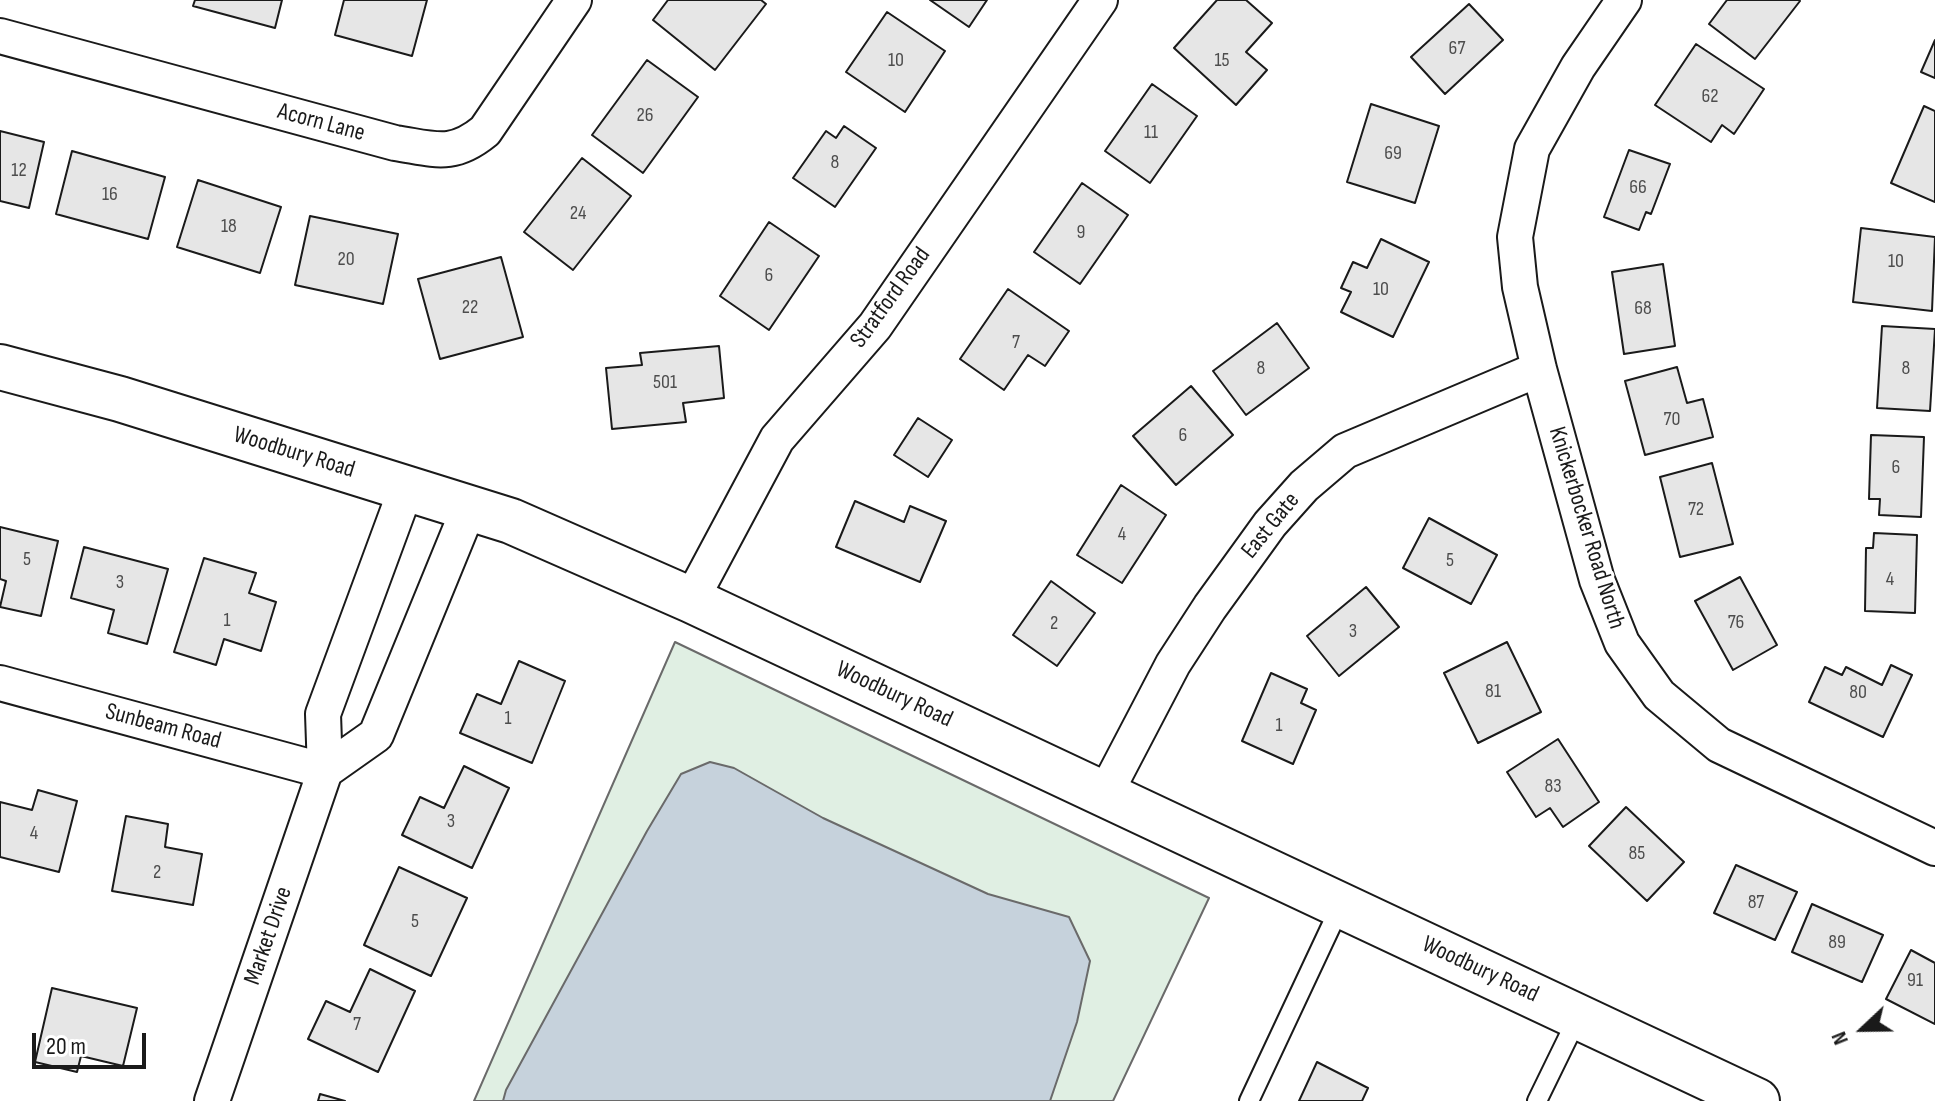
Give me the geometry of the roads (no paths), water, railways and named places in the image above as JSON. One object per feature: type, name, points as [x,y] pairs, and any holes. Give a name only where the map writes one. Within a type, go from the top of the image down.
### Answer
[{"type":"main road","name":"Woodbury Road","points":[[0,367],[120,399],[511,521],[691,600],[1750,1099]]},
{"type":"street","name":"Acorn Lane","points":[[0,36],[395,143],[445,151],[467,146],[485,131],[574,0]]},
{"type":"street","name":"Stratford Road","points":[[691,600],[777,439],[875,326],[1100,0]]},
{"type":"street","name":"Knickerbocker Road North","points":[[1624,0],[1578,67],[1532,149],[1515,237],[1520,287],[1539,369],[1597,580],[1622,643],[1659,695],[1719,745],[1934,846]]},
{"type":"street","name":"East Gate","points":[[1105,794],[1173,664],[1270,524],[1304,486],[1345,451],[1539,369]]},
{"type":"street","name":"Market Drive","points":[[212,1101],[325,771],[323,714],[406,489]]},
{"type":"street","points":[[325,771],[376,735],[469,508]]},
{"type":"street","name":"Sunbeam Road","points":[[0,683],[325,771]]},
{"type":"lane","points":[[1249,1101],[1341,905]]},
{"type":"lane","points":[[1537,1101],[1578,1017]]}]
